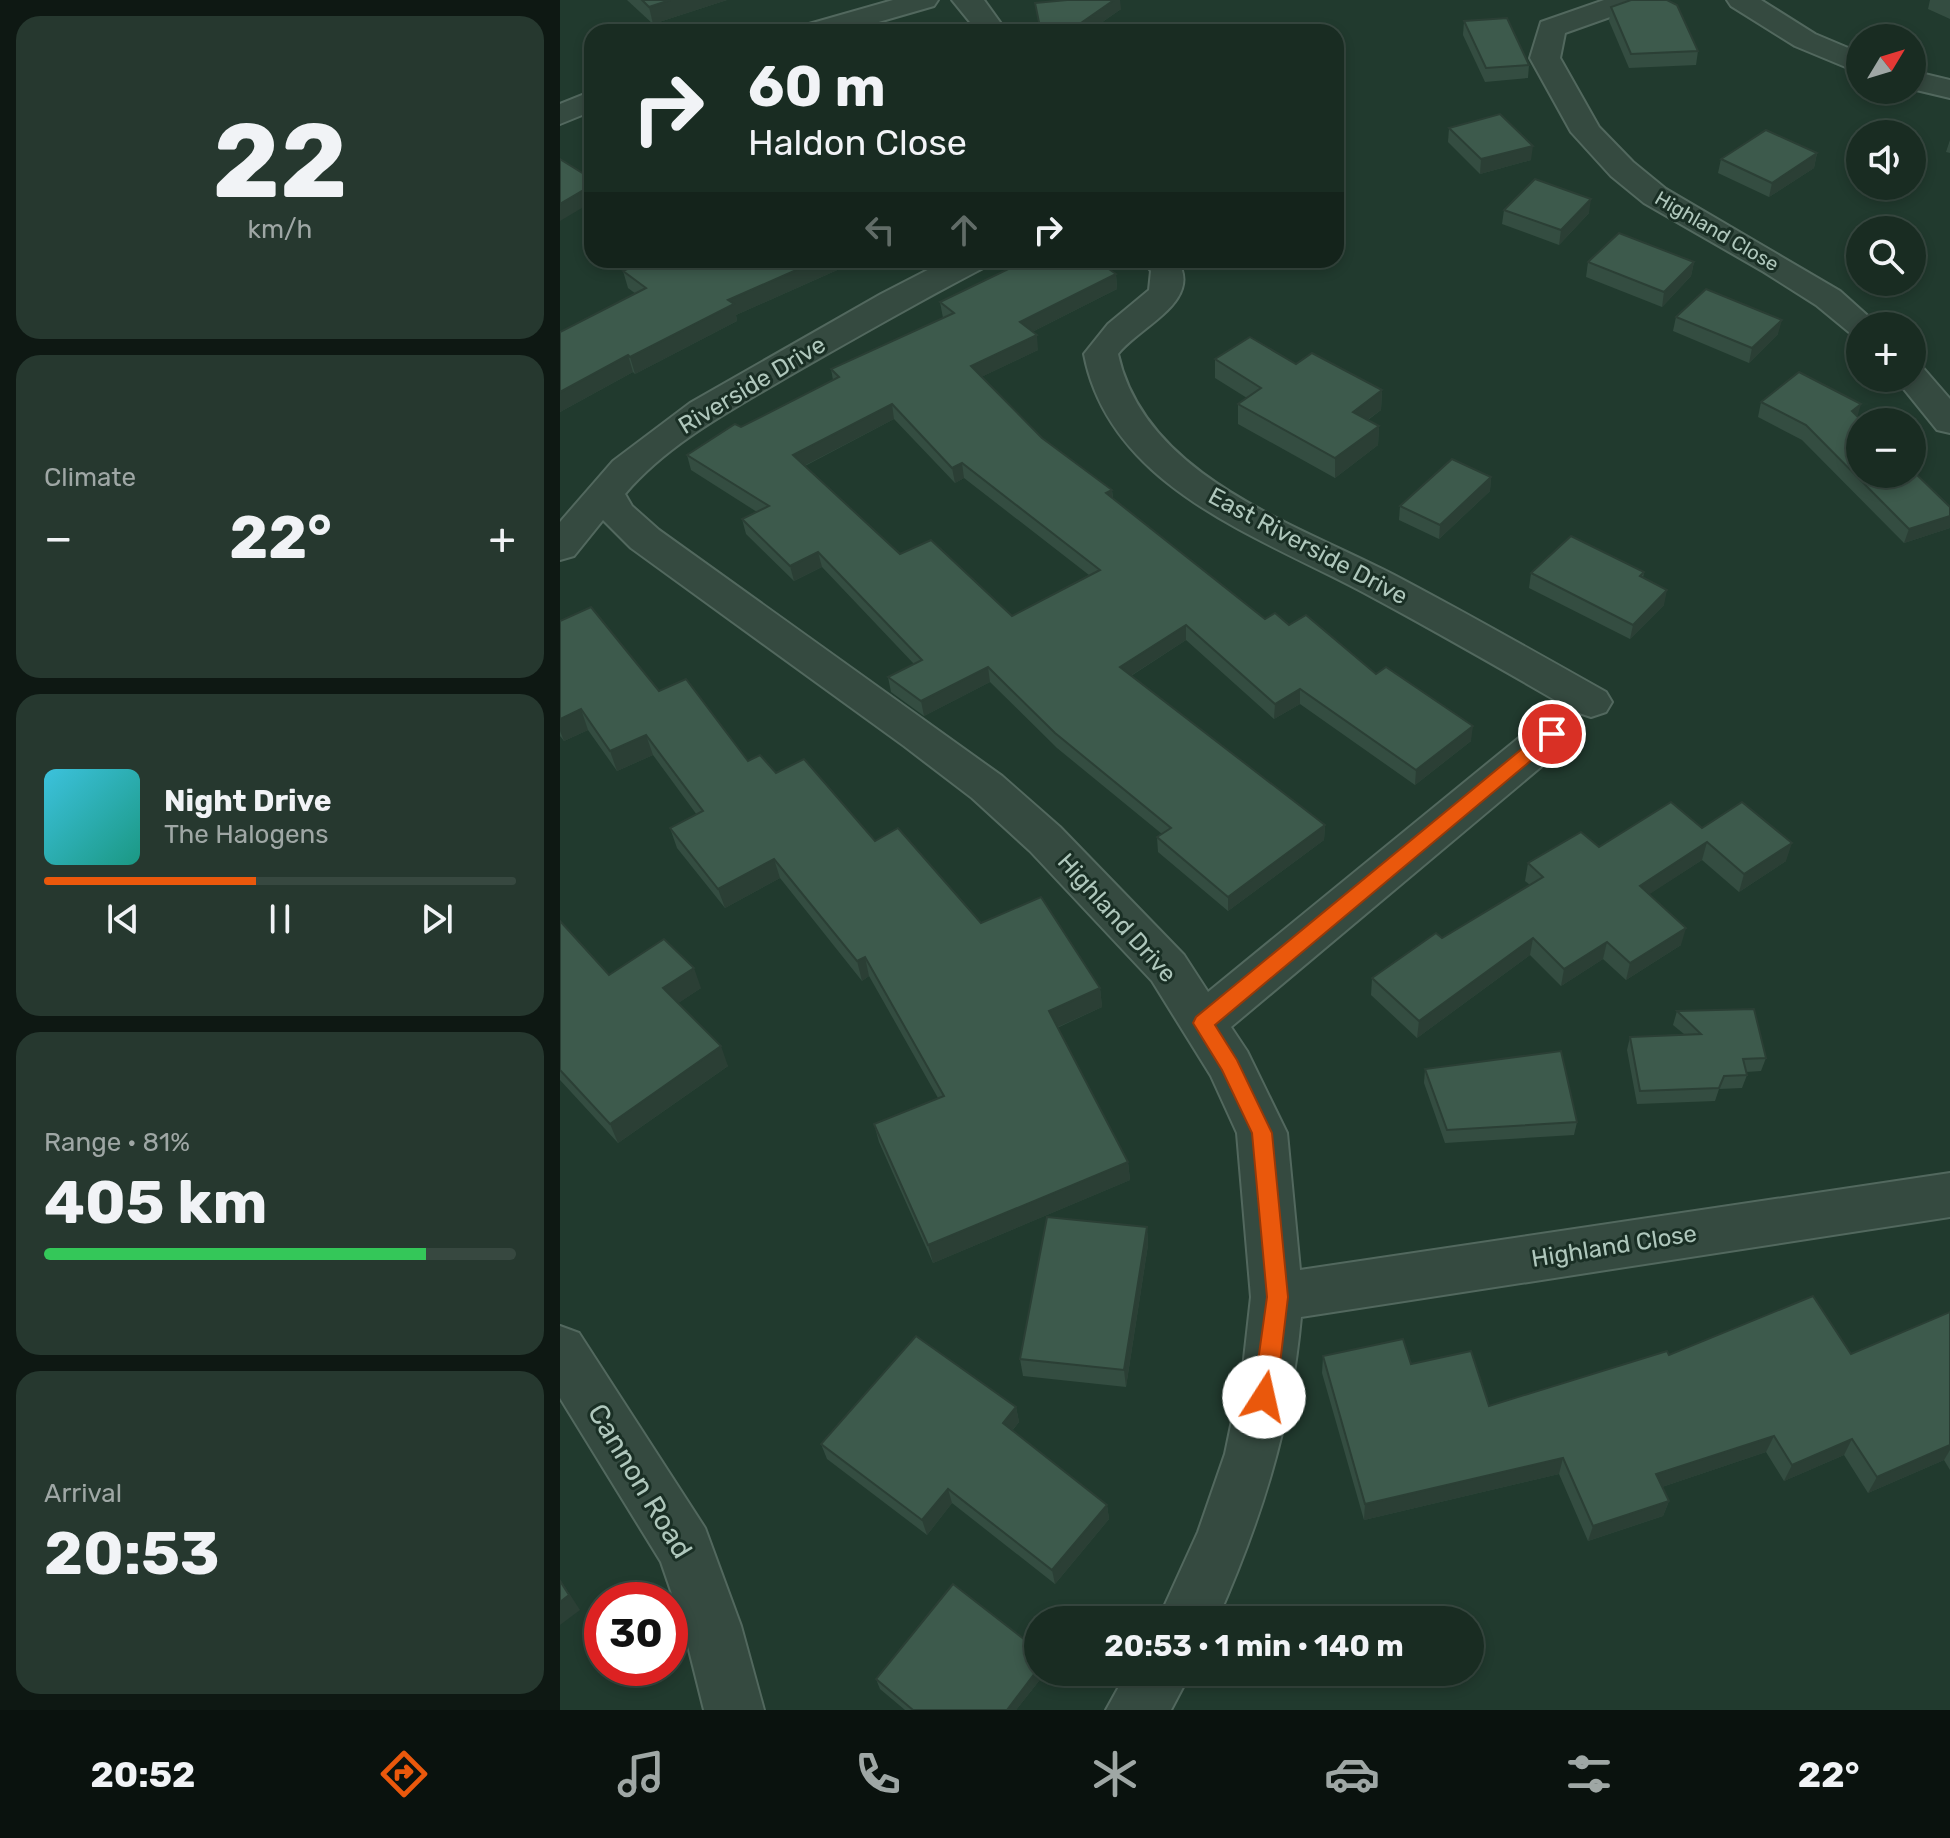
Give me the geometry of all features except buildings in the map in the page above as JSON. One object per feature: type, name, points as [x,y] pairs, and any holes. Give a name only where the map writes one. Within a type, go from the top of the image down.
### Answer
[{"type":"street","points":[[840,24],[924,0]]},
{"type":"street","points":[[966,0],[987,24]]},
{"type":"street","name":"Highland Close","points":[[1631,0],[1551,28],[1545,58],[1586,132],[1655,196],[1828,298],[1846,313]]},
{"type":"street","points":[[1741,0],[1805,40],[1846,58]]},
{"type":"street","points":[[1926,83],[1950,89]]},
{"type":"street","points":[[560,115],[584,104]]},
{"type":"street","name":"Riverside Drive","points":[[560,547],[626,469],[703,411],[893,301],[957,268]]},
{"type":"street","name":"East Riverside Drive","points":[[1166,268],[1170,280],[1163,297],[1123,328],[1101,354],[1102,366],[1118,398],[1153,447],[1200,489],[1232,509],[1409,600],[1591,702]]},
{"type":"street","points":[[1925,392],[1950,422]]},
{"type":"street","name":"Highland Drive","points":[[606,494],[619,515],[645,539],[919,735],[987,787],[1045,839],[1158,957],[1230,1065],[1262,1133],[1277,1297],[1270,1368],[1252,1454],[1224,1539],[1193,1606]]},
{"type":"street","points":[[1203,1023],[1552,734]]},
{"type":"street","name":"Highland Close","points":[[1277,1297],[1950,1195]]},
{"type":"street","name":"Cannon Road","points":[[560,1350],[685,1548],[712,1626],[734,1710]]},
{"type":"street","points":[[1136,1710],[1152,1686]]},
{"type":"route","points":[[1264,1397],[1277,1297],[1262,1133],[1230,1065],[1203,1023],[1552,734]]}]
